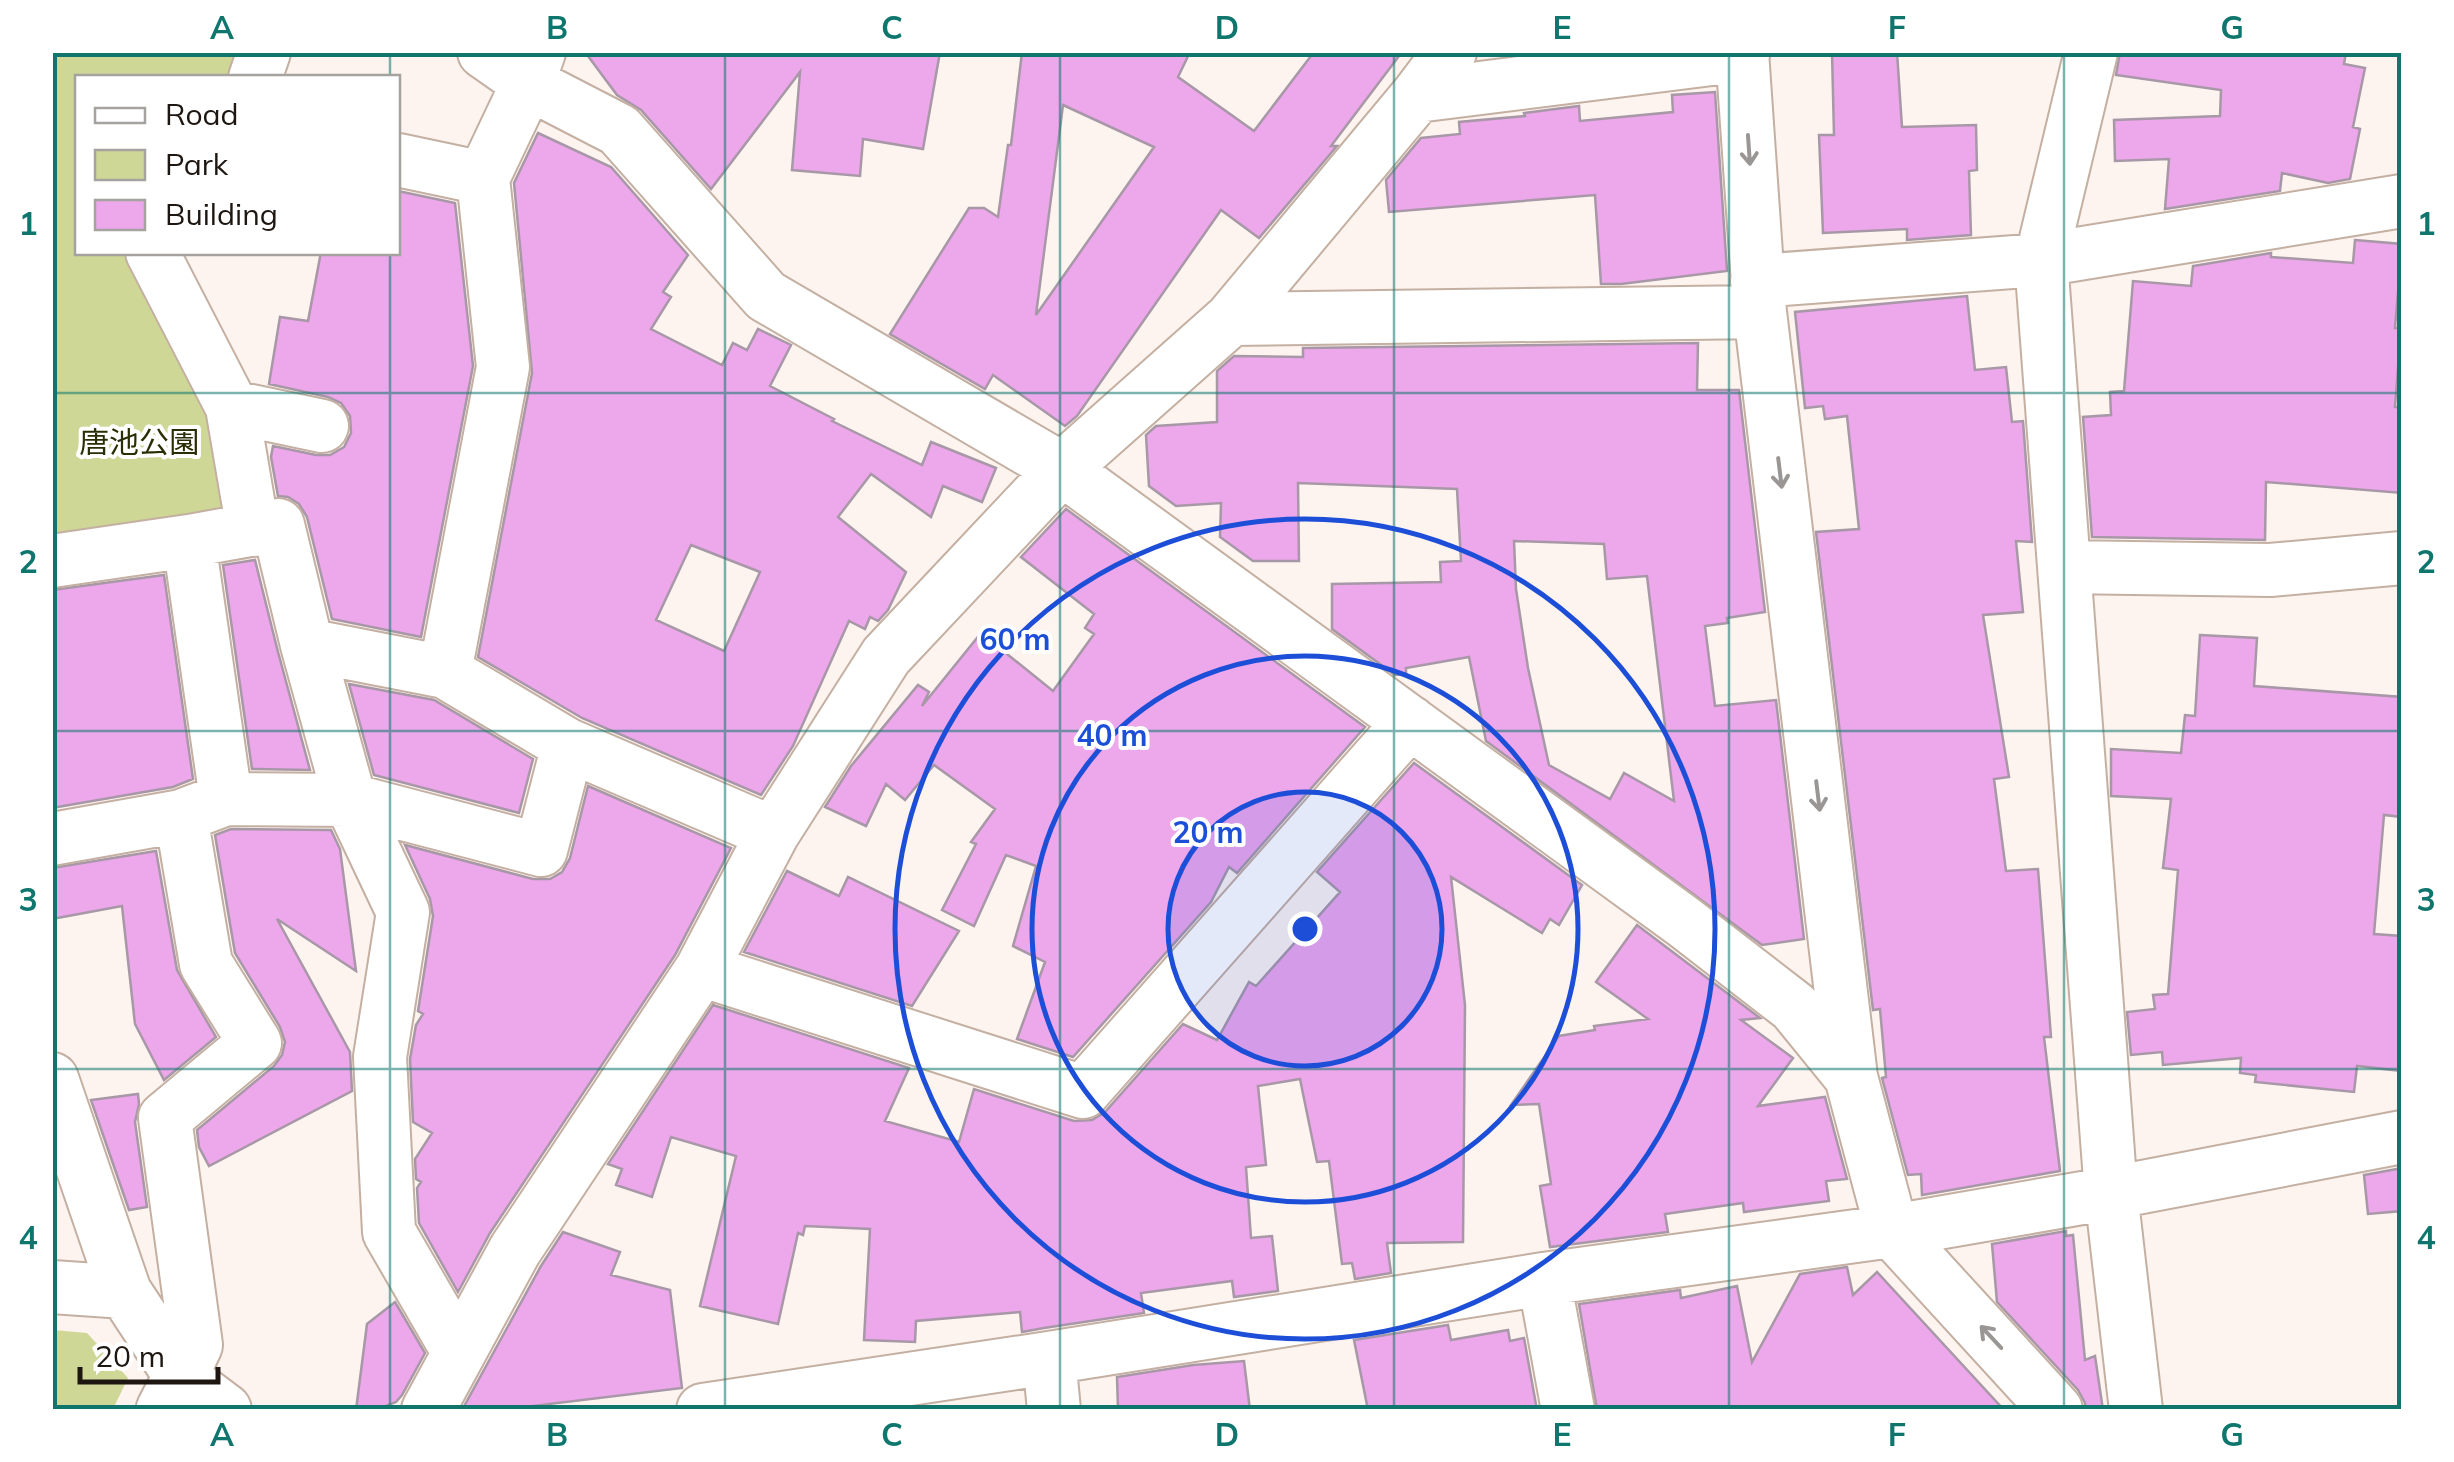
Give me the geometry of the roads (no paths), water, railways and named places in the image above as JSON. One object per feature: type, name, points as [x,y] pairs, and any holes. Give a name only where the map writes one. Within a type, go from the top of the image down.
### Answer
[{"type":"street","points":[[484,52],[534,68],[619,130],[766,296],[1062,469],[1684,922],[1794,1008],[1851,1076]]},
{"type":"street","points":[[428,1410],[515,1250],[701,970],[774,833],[886,656],[1062,469],[1231,320],[1418,96],[1450,52]]},
{"type":"street","points":[[2091,52],[2041,260],[2111,1193],[2136,1410]]},
{"type":"street","points":[[1418,96],[1742,54],[1759,296],[1851,1076],[1892,1231],[2056,1410]]},
{"type":"street","points":[[445,672],[503,368],[483,178],[534,68]]},
{"type":"street","points":[[400,160],[483,178]]},
{"type":"street","points":[[1231,320],[1759,296],[2041,260],[2402,201]]},
{"type":"street","points":[[154,255],[232,408],[254,530]]},
{"type":"street","points":[[232,408],[322,426]]},
{"type":"street","points":[[52,561],[278,526],[350,800],[403,912],[380,1057],[390,1232],[458,1353]]},
{"type":"street","points":[[173,1393],[196,1345],[165,1118],[255,1043],[206,964],[203,807],[189,541]]},
{"type":"street","points":[[2064,567],[2270,570],[2402,558]]},
{"type":"street","points":[[308,645],[445,672],[568,745],[774,833]]},
{"type":"street","points":[[701,970],[1082,1092],[1410,722]]},
{"type":"street","points":[[52,839],[203,807],[350,800],[541,850],[568,745]]},
{"type":"street","points":[[52,1079],[125,1292],[173,1393],[224,1410]]},
{"type":"street","points":[[710,1409],[1544,1279],[1892,1231],[2402,1137]]},
{"type":"street","points":[[1544,1279],[1568,1410]]},
{"type":"street","points":[[52,1288],[125,1292]]},
{"type":"street","points":[[1049,1358],[1054,1410]]},
{"type":"park label","name":"唐池公園","points":[[139,443]]}]
